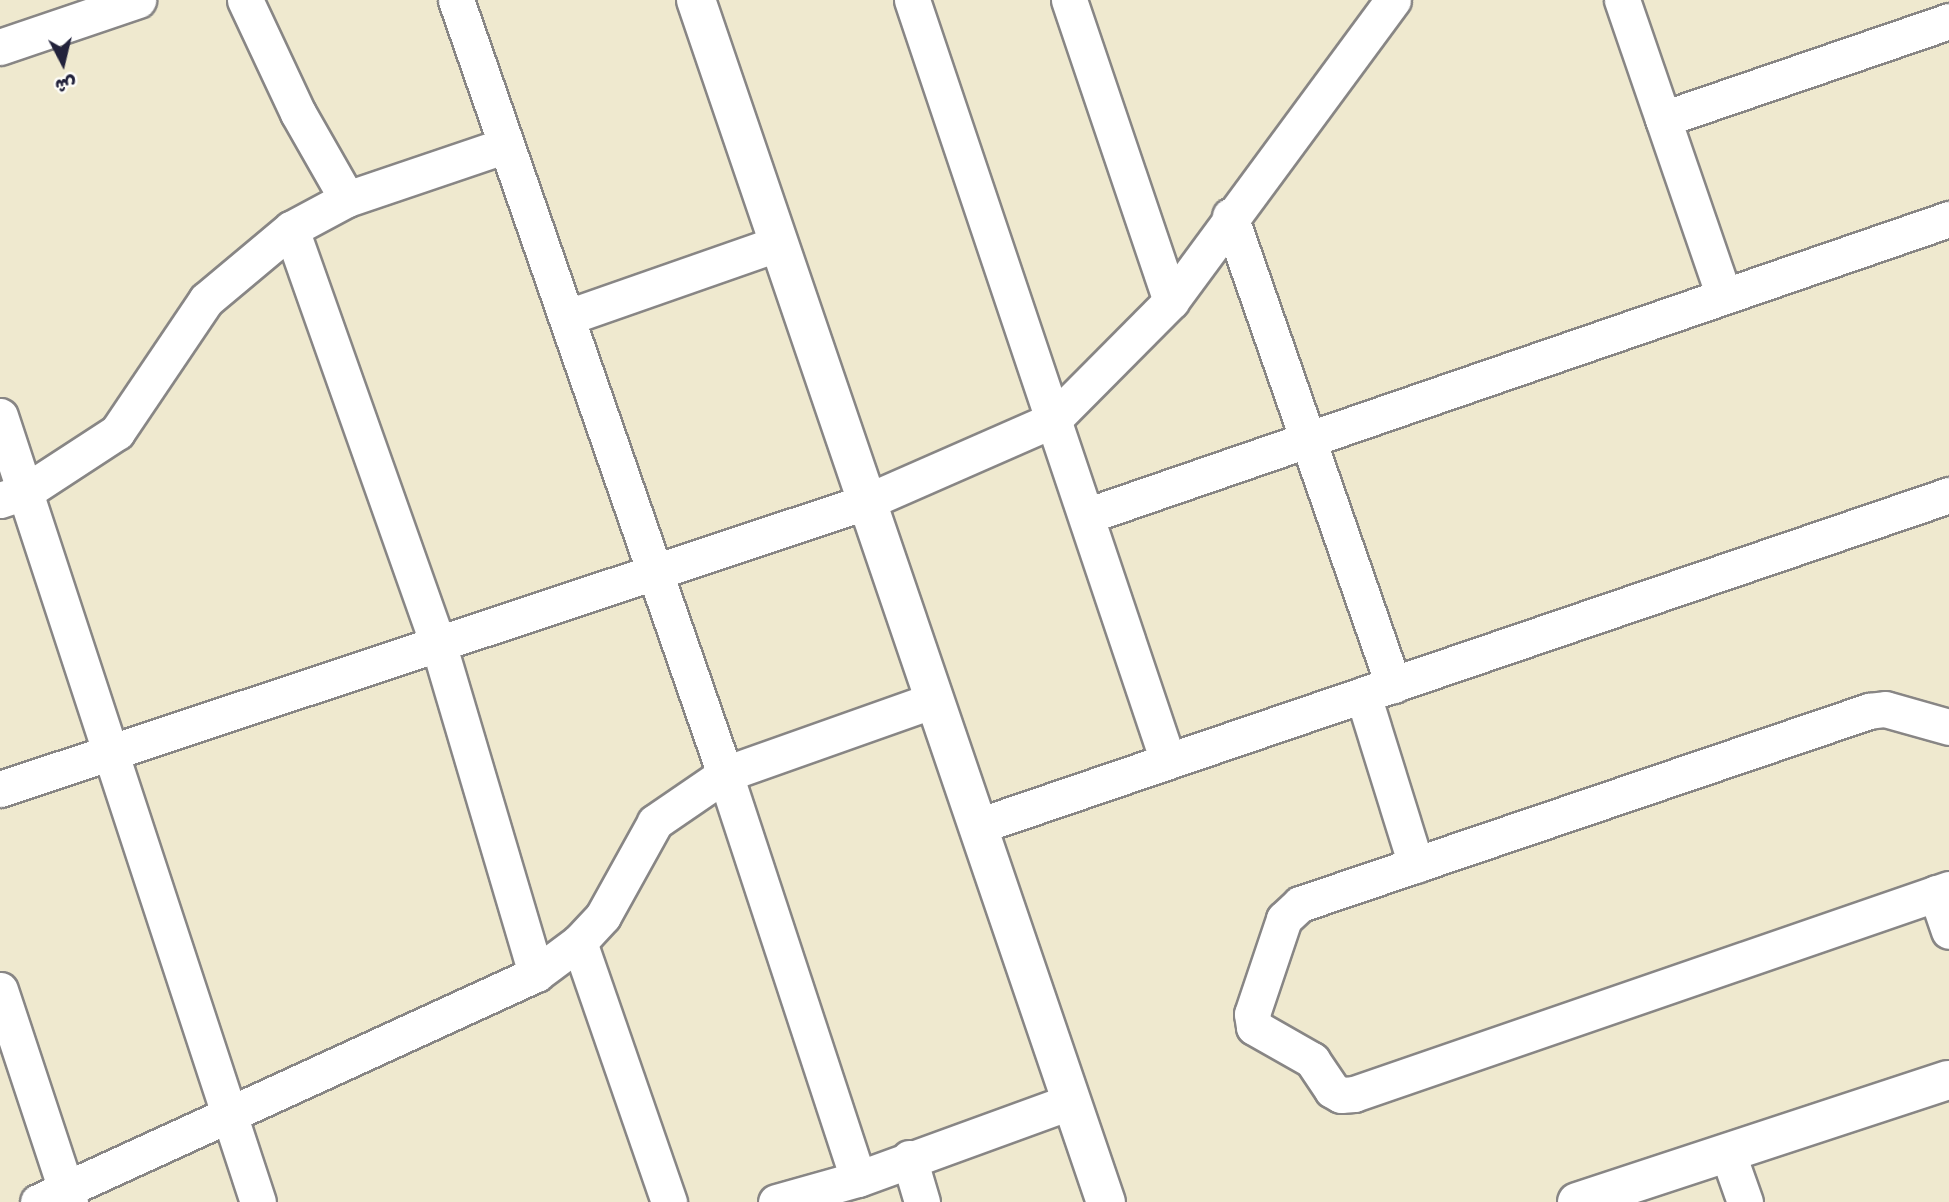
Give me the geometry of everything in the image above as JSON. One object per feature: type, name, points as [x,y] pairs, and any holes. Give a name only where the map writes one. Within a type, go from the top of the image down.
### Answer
[{"type":"main road","points":[[696,0],[1105,1202]]},
{"type":"main road","points":[[1577,1202],[1949,1080]]},
{"type":"street","points":[[0,47],[78,10],[138,0]]},
{"type":"street","points":[[245,0],[298,113],[347,199]]},
{"type":"street","points":[[456,0],[504,146],[568,317],[653,573],[725,774],[858,1179]]},
{"type":"street","points":[[912,0],[1168,761]]},
{"type":"street","points":[[1069,0],[1171,301]]},
{"type":"street","points":[[0,789],[439,646],[866,502],[1054,421],[1171,301],[1230,216],[1393,0]]},
{"type":"street","points":[[1622,0],[1724,296]]},
{"type":"street","points":[[1663,120],[1949,21]]},
{"type":"street","points":[[12,496],[117,432],[206,300],[291,229],[347,199],[504,146]]},
{"type":"street","points":[[1230,216],[1308,440],[1378,690],[1416,865]]},
{"type":"street","points":[[1086,516],[1949,219]]},
{"type":"street","points":[[291,229],[439,646],[536,974]]},
{"type":"street","points":[[568,317],[779,243]]},
{"type":"street","points":[[0,416],[12,496],[109,753],[231,1112],[258,1202]]},
{"type":"street","points":[[978,826],[1949,495]]},
{"type":"street","points":[[3,1012],[59,1199],[231,1112],[536,974],[579,942],[603,916],[655,822],[725,774],[934,700]]},
{"type":"street","points":[[1949,727],[1885,709],[1869,710],[1291,910],[1256,1002],[1254,1027],[1312,1060],[1332,1090],[1340,1095],[1943,891],[1949,931]]},
{"type":"street","points":[[579,942],[669,1202]]},
{"type":"street","points":[[776,1202],[858,1179],[1069,1101]]},
{"type":"street","points":[[1728,1154],[1745,1202]]},
{"type":"street","points":[[909,1158],[922,1202]]}]
